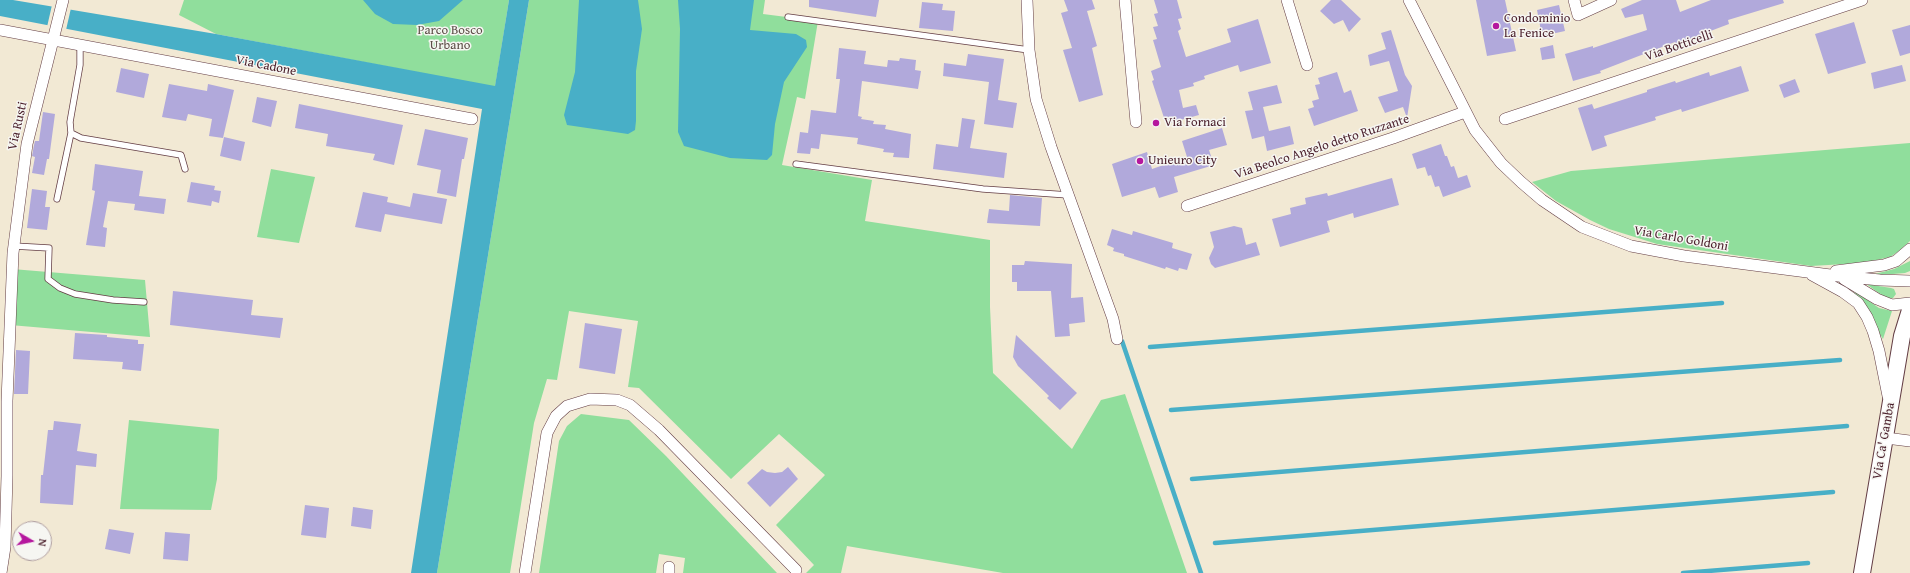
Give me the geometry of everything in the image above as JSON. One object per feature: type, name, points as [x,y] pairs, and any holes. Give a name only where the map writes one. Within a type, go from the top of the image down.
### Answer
[{"type":"street","name":"Via Rusti","points":[[1,573],[5,547],[8,476],[7,400],[14,246],[27,144],[55,37],[63,0]]},
{"type":"street","points":[[1027,0],[1029,50],[1036,99],[1050,147],[1113,320],[1117,339]]},
{"type":"street","points":[[1125,0],[1136,122]]},
{"type":"street","points":[[1287,0],[1307,65]]},
{"type":"street","name":"Via Carlo Goldoni","points":[[1409,0],[1475,130],[1501,163],[1542,200],[1582,227],[1631,246],[1684,256],[1838,276],[1910,281]]},
{"type":"street","points":[[1574,0],[1578,15],[1611,0]]},
{"type":"street","name":"Via Botticelli","points":[[1505,119],[1862,0]]},
{"type":"street","name":"Via Cadone","points":[[0,30],[55,37],[80,45],[472,119]]},
{"type":"street","name":"Via Beolco Angelo detto Ruzzante","points":[[1187,206],[1393,138],[1465,112]]},
{"type":"street","name":"Via Carlo Goldoni","points":[[1821,274],[1884,265],[1896,261],[1910,249]]},
{"type":"street","name":"Via Carlo Goldoni","points":[[1804,272],[1843,292],[1858,303],[1867,317],[1874,331],[1879,351],[1890,411]]},
{"type":"street","name":"Via Carlo Goldoni","points":[[1838,276],[1855,284],[1877,299],[1892,305],[1910,303]]},
{"type":"street","name":"Via Ca' Gamba","points":[[1862,573],[1902,336],[1910,310]]},
{"type":"street","points":[[525,573],[547,433],[556,416],[567,406],[590,399],[617,400],[630,405],[659,430],[796,570]]},
{"type":"street","points":[[1886,438],[1910,441]]},
{"type":"lane","points":[[788,17],[1029,50]]},
{"type":"lane","points":[[57,199],[71,133],[70,122],[80,65],[80,45]]},
{"type":"lane","points":[[71,133],[82,138],[181,156],[185,169]]},
{"type":"lane","points":[[796,164],[983,189],[1068,195]]},
{"type":"lane","points":[[14,246],[49,248],[48,279],[60,288],[75,294],[113,300],[144,302]]},
{"type":"green space","name":"Parco Bosco Urbano","points":[[184,0],[509,0],[495,87],[216,34],[179,15]]},
{"type":"green space","points":[[529,0],[765,0],[763,14],[818,21],[805,99],[797,97],[782,165],[872,180],[865,221],[990,240],[990,307],[993,373],[1072,449],[1101,400],[1125,394],[1187,573],[1003,573],[847,546],[841,573],[806,573],[814,565],[776,525],[825,475],[779,434],[731,479],[639,388],[628,387],[638,321],[569,311],[557,380],[547,379],[534,423],[510,573],[437,573]]},
{"type":"green space","points":[[1910,143],[1910,241],[1890,257],[1863,263],[1811,266],[1657,244],[1609,229],[1590,220],[1556,201],[1532,182],[1571,171]]},
{"type":"green space","points":[[271,169],[315,177],[299,243],[257,237]]},
{"type":"green space","points":[[1910,261],[1910,271],[1905,273],[1875,274],[1894,269]]},
{"type":"green space","points":[[12,269],[145,280],[150,337],[10,325]]},
{"type":"green space","points":[[1866,284],[1894,289],[1896,294],[1893,298],[1886,298]]},
{"type":"green space","points":[[1856,292],[1879,308],[1892,311],[1883,339],[1853,293]]},
{"type":"green space","points":[[581,414],[629,420],[666,456],[777,573],[683,573],[685,558],[659,554],[656,573],[539,573],[559,441],[567,426]]},
{"type":"green space","points":[[129,420],[219,429],[217,479],[211,510],[120,509]]},
{"type":"water","points":[[0,0],[13,0],[216,34],[495,86],[509,0],[529,0],[437,573],[411,573],[482,109],[0,16]]},
{"type":"water","points":[[363,0],[463,0],[439,21],[417,25],[393,24],[375,14]]},
{"type":"water","points":[[579,0],[638,0],[642,29],[636,71],[636,121],[635,130],[628,134],[567,125],[564,115],[575,72]]},
{"type":"water","points":[[678,0],[754,0],[750,30],[796,34],[806,40],[807,47],[784,82],[775,124],[772,155],[767,160],[730,158],[684,146],[678,132],[680,29]]},
{"type":"pier","points":[[52,5],[71,8],[66,30],[47,27]]},
{"type":"building","points":[[809,0],[879,0],[876,17],[809,7]]},
{"type":"building","points":[[1064,0],[1092,0],[1095,9],[1087,11],[1097,46],[1092,48],[1103,95],[1079,102],[1063,50],[1072,48],[1061,13],[1068,11]]},
{"type":"building","points":[[1154,0],[1177,0],[1182,18],[1178,19],[1181,29],[1178,31],[1186,57],[1231,42],[1227,29],[1258,19],[1271,63],[1240,72],[1238,65],[1204,76],[1205,79],[1193,83],[1194,86],[1179,90],[1183,108],[1196,105],[1199,115],[1166,124],[1152,81],[1154,80],[1151,71],[1161,67],[1153,40],[1157,39],[1153,27],[1158,26],[1154,14],[1158,13]]},
{"type":"building","points":[[1331,0],[1341,0],[1361,19],[1349,32],[1343,20],[1334,24],[1320,11]]},
{"type":"building","name":"Condominio La Fenice","points":[[1476,0],[1505,0],[1516,51],[1487,56]]},
{"type":"building","points":[[1642,0],[1676,0],[1680,12],[1711,0],[1783,0],[1784,3],[1728,20],[1729,24],[1676,44],[1675,42],[1600,71],[1601,73],[1573,81],[1565,54],[1593,46],[1593,48],[1647,30],[1643,14],[1625,18],[1621,9]]},
{"type":"building","points":[[922,2],[943,4],[942,10],[955,11],[953,31],[919,28]]},
{"type":"building","points":[[1559,5],[1565,31],[1542,36],[1537,10]]},
{"type":"building","points":[[1854,22],[1866,63],[1828,74],[1815,34]]},
{"type":"building","points":[[1910,25],[1910,53],[1900,56],[1892,30]]},
{"type":"building","points":[[1391,30],[1405,75],[1412,86],[1407,118],[1403,107],[1385,113],[1378,97],[1398,91],[1389,61],[1370,66],[1368,55],[1386,49],[1381,33]]},
{"type":"building","points":[[1553,45],[1555,58],[1542,60],[1540,48]]},
{"type":"building","points":[[839,48],[866,51],[864,64],[887,67],[888,60],[899,61],[900,58],[916,60],[915,70],[921,71],[918,89],[862,81],[858,116],[862,117],[861,119],[874,121],[873,124],[886,125],[885,129],[911,134],[909,158],[893,157],[894,153],[883,152],[884,149],[857,144],[858,138],[821,134],[819,149],[811,148],[810,154],[797,153],[800,132],[808,133],[811,110],[836,113],[840,79],[836,79]]},
{"type":"building","points":[[968,54],[1004,59],[998,100],[1017,103],[1013,128],[984,124],[989,82],[943,76],[944,63],[966,66]]},
{"type":"building","points":[[1902,65],[1906,81],[1874,89],[1871,73]]},
{"type":"building","points":[[1741,66],[1749,91],[1682,112],[1681,109],[1655,117],[1656,120],[1604,136],[1607,146],[1592,151],[1578,108],[1592,104],[1594,109],[1647,92],[1647,90],[1675,81],[1676,83],[1709,72],[1710,76]]},
{"type":"building","points":[[121,68],[149,74],[144,98],[116,92]]},
{"type":"building","points":[[1337,72],[1344,93],[1351,90],[1358,111],[1314,126],[1308,109],[1314,107],[1312,101],[1319,99],[1315,85],[1320,84],[1318,78]]},
{"type":"building","points":[[1795,79],[1800,92],[1784,98],[1779,85]]},
{"type":"building","points":[[169,84],[207,91],[208,84],[234,90],[223,138],[209,136],[212,119],[188,114],[186,121],[162,117]]},
{"type":"building","points":[[1277,85],[1282,103],[1263,107],[1269,131],[1290,126],[1294,144],[1267,151],[1264,136],[1252,139],[1245,111],[1253,110],[1248,92]]},
{"type":"building","points":[[257,97],[277,101],[271,127],[252,122]]},
{"type":"building","points":[[299,104],[403,125],[394,165],[373,160],[375,154],[326,146],[328,134],[295,128]]},
{"type":"building","points":[[43,112],[55,114],[49,159],[47,159],[44,175],[32,173],[35,157],[32,156],[35,141],[39,141]]},
{"type":"building","points":[[962,118],[975,120],[970,148],[1007,153],[1004,178],[933,169],[936,144],[958,147]]},
{"type":"building","points":[[1222,128],[1227,145],[1209,150],[1214,165],[1174,177],[1178,192],[1159,198],[1155,187],[1122,197],[1112,164],[1147,152],[1152,169],[1187,157],[1182,141]]},
{"type":"building","points":[[425,129],[468,138],[464,159],[462,159],[456,197],[437,193],[441,170],[417,165]]},
{"type":"building","points":[[224,137],[245,142],[241,161],[220,156]]},
{"type":"building","points":[[1441,144],[1451,167],[1454,166],[1458,178],[1467,175],[1471,187],[1443,197],[1439,186],[1435,187],[1431,175],[1428,176],[1425,167],[1417,169],[1412,154]]},
{"type":"building","points":[[95,164],[143,171],[139,196],[166,199],[164,214],[134,210],[135,204],[108,201],[103,227],[107,228],[105,247],[86,245],[95,191],[92,190]]},
{"type":"building","points":[[1392,178],[1399,205],[1354,218],[1353,213],[1327,221],[1330,232],[1280,247],[1272,219],[1291,214],[1290,208],[1306,204],[1305,198],[1327,193],[1328,196]]},
{"type":"building","points":[[191,182],[215,186],[214,190],[221,191],[219,203],[212,201],[211,206],[187,202]]},
{"type":"building","points":[[32,189],[47,191],[45,207],[50,207],[47,230],[27,228]]},
{"type":"building","points":[[363,192],[388,197],[387,202],[410,207],[413,193],[447,199],[442,224],[385,214],[381,232],[355,227]]},
{"type":"building","points":[[1010,195],[1042,198],[1040,226],[987,223],[989,209],[1009,211]]},
{"type":"building","points":[[1234,226],[1242,228],[1246,245],[1256,242],[1260,255],[1215,268],[1211,264],[1209,258],[1214,247],[1210,232]]},
{"type":"building","points":[[1112,229],[1132,235],[1133,231],[1173,243],[1172,248],[1192,254],[1187,270],[1179,268],[1178,271],[1166,267],[1165,269],[1113,251],[1114,248],[1107,245]]},
{"type":"building","points":[[1025,261],[1072,264],[1071,298],[1083,297],[1085,322],[1069,324],[1070,336],[1055,337],[1051,291],[1017,291],[1017,282],[1012,282],[1012,265],[1024,265]]},
{"type":"building","points":[[173,291],[253,300],[251,315],[283,318],[280,338],[170,325]]},
{"type":"building","points":[[585,323],[622,329],[615,374],[579,368]]},
{"type":"building","points":[[75,333],[107,335],[107,337],[138,340],[138,344],[144,344],[141,371],[122,369],[123,362],[73,359]]},
{"type":"building","points":[[1016,335],[1077,393],[1060,410],[1047,398],[1049,396],[1018,366],[1013,357]]},
{"type":"building","points":[[16,350],[30,351],[28,394],[14,394]]},
{"type":"building","points":[[54,421],[81,424],[77,451],[97,454],[96,467],[76,465],[73,505],[40,503],[41,475],[43,475],[48,430],[53,430]]},
{"type":"building","points":[[788,467],[798,479],[770,507],[747,483],[762,469],[767,472],[775,473],[782,472]]},
{"type":"building","points":[[305,505],[329,508],[326,538],[301,535]]},
{"type":"building","points":[[353,507],[373,510],[371,529],[351,526]]},
{"type":"building","points":[[109,529],[134,533],[130,554],[105,549]]},
{"type":"building","points":[[165,532],[190,534],[188,561],[163,559]]},
{"type":"waterway","points":[[1150,347],[1722,303]]},
{"type":"waterway","points":[[1122,341],[1201,573]]},
{"type":"waterway","points":[[1171,410],[1840,360]]},
{"type":"waterway","points":[[1192,479],[1847,426]]},
{"type":"waterway","points":[[1215,543],[1833,492]]},
{"type":"waterway","points":[[1683,573],[1808,563]]},
{"type":"place","name":"Condominio La Fenice","points":[[1496,26]]},
{"type":"place","name":"Via Fornaci","points":[[1156,123]]},
{"type":"place","name":"Unieuro City","points":[[1140,161]]}]
